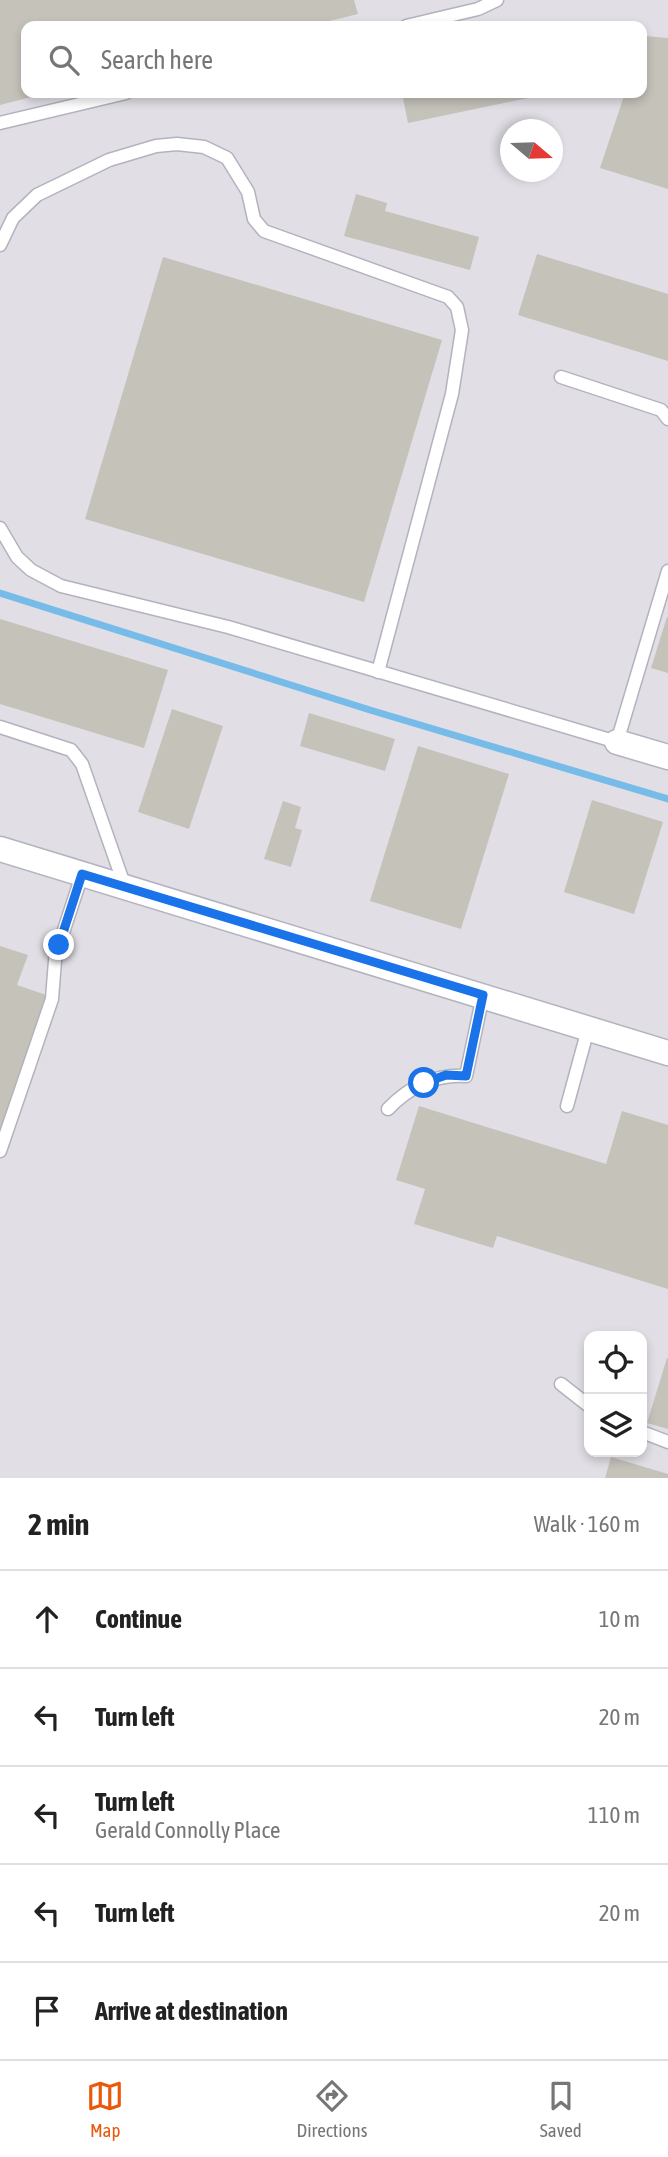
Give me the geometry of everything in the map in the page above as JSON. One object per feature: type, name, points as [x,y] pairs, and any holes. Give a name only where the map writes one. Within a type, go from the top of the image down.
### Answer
[{"type":"street","points":[[617,742],[668,757]]},
{"type":"street","points":[[0,849],[668,1053]]},
{"type":"lane","points":[[427,21],[478,9],[497,0]]},
{"type":"lane","points":[[0,123],[105,98]]},
{"type":"lane","points":[[0,245],[13,218],[37,195],[109,160],[156,146],[177,144],[204,147],[227,158],[236,170],[248,192],[254,219],[264,231],[435,291],[448,297],[457,307],[461,330],[452,394],[378,672]]},
{"type":"lane","points":[[561,377],[661,410],[668,419]]},
{"type":"lane","points":[[0,528],[17,557],[31,570],[61,586],[217,624],[617,742],[668,571]]},
{"type":"lane","points":[[0,727],[71,750],[76,756],[82,764],[125,888]]},
{"type":"lane","points":[[0,1151],[52,999],[54,948],[62,937],[82,874]]},
{"type":"lane","points":[[388,1109],[411,1089],[424,1083],[446,1075],[466,1076],[483,995]]},
{"type":"lane","points":[[567,1106],[588,1029]]},
{"type":"lane","points":[[561,1384],[584,1402]]},
{"type":"lane","points":[[647,1434],[668,1442]]},
{"type":"shaded area","points":[[0,0],[668,0],[668,1478],[0,1478]]},
{"type":"building","points":[[0,0],[354,0],[358,14],[329,21],[21,21],[21,98],[27,98],[0,105]]},
{"type":"building","points":[[647,36],[668,38],[668,189],[600,168],[623,98],[647,98]]},
{"type":"building","points":[[403,98],[529,98],[408,123]]},
{"type":"building","points":[[356,194],[387,203],[385,211],[479,237],[470,270],[344,236]]},
{"type":"building","points":[[537,254],[668,294],[668,361],[518,315]]},
{"type":"building","points":[[163,257],[442,340],[364,602],[85,519]]},
{"type":"building","points":[[668,617],[668,673],[651,668]]},
{"type":"building","points":[[0,619],[168,670],[144,748],[0,704]]},
{"type":"building","points":[[172,709],[223,726],[189,829],[138,812]]},
{"type":"building","points":[[309,713],[395,739],[385,771],[300,746]]},
{"type":"building","points":[[418,746],[509,774],[461,929],[370,901]]},
{"type":"building","points":[[592,800],[663,822],[634,914],[564,892]]},
{"type":"building","points":[[283,801],[301,807],[295,828],[302,830],[291,867],[264,859]]},
{"type":"building","points":[[0,946],[28,955],[17,985],[49,996],[0,1139]]},
{"type":"building","points":[[419,1106],[606,1164],[622,1111],[668,1125],[668,1289],[497,1236],[493,1248],[414,1224],[425,1189],[396,1180]]},
{"type":"building","points":[[667,1358],[668,1358],[668,1429],[647,1423]]},
{"type":"building","points":[[611,1457],[668,1474],[668,1478],[605,1478]]},
{"type":"waterway","points":[[0,593],[370,710],[668,799]]},
{"type":"route","points":[[59,945],[82,874],[483,995],[466,1076],[446,1075],[424,1083]]}]
